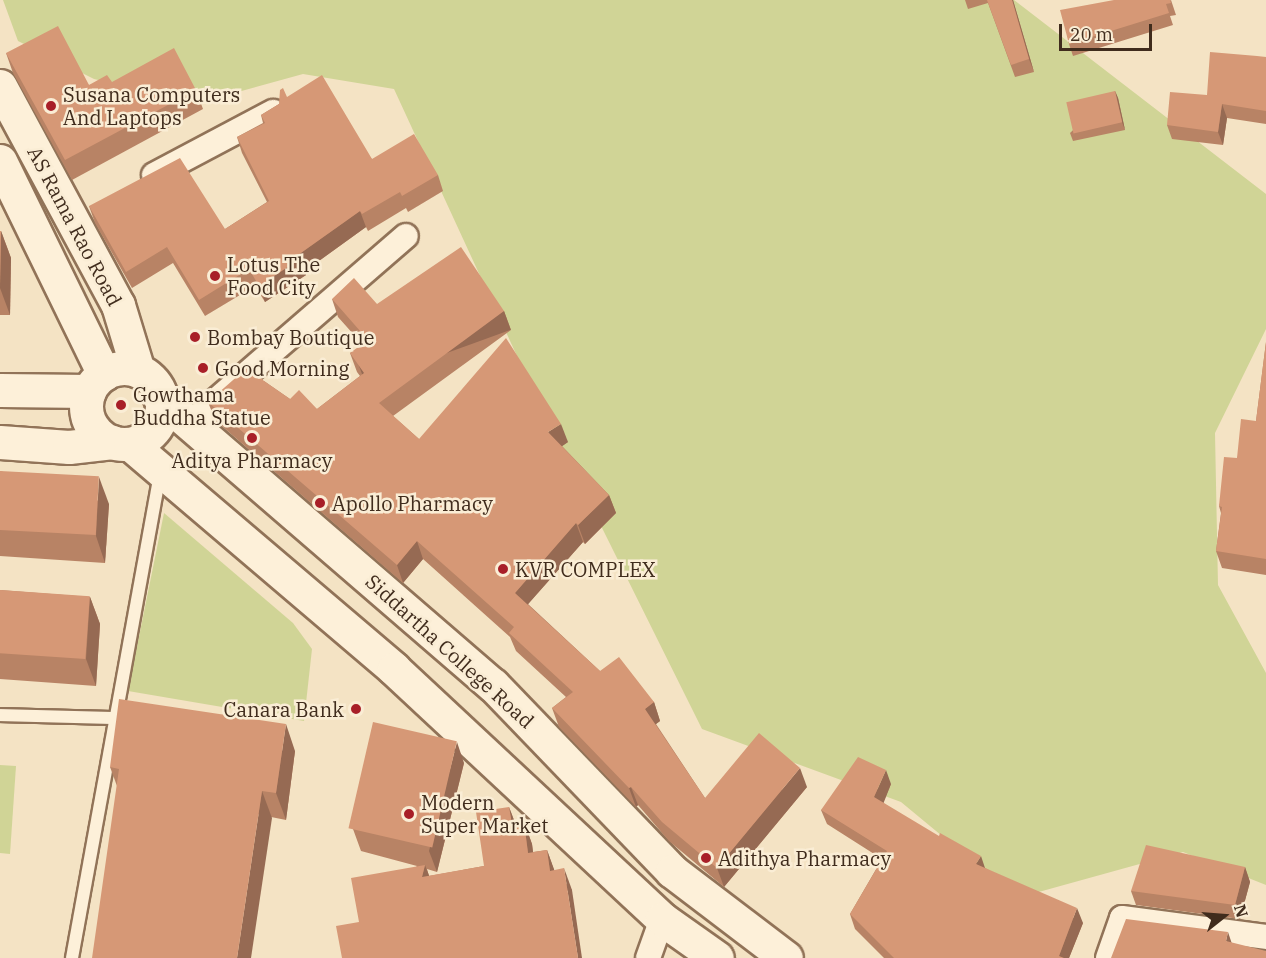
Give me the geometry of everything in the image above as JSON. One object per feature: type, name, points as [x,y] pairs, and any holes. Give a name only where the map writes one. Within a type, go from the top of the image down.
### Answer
[{"type":"street","name":"AS Rama Rao Road","points":[[0,86],[83,213],[118,305],[138,371]]},
{"type":"street","points":[[136,185],[273,112]]},
{"type":"street","name":"AS Rama Rao Road","points":[[5,178],[97,383]]},
{"type":"street","points":[[191,423],[406,236]]},
{"type":"street","points":[[0,442],[69,447],[122,443],[152,432],[162,410],[160,398],[148,377],[138,371],[115,369],[97,383],[86,412],[95,431],[122,443],[161,470],[393,669],[662,919],[717,958]]},
{"type":"street","points":[[0,390],[97,383]]},
{"type":"street","name":"Siddartha College Road","points":[[160,398],[493,685],[672,871],[786,958]]},
{"type":"street","points":[[1108,958],[1122,918],[1266,938]]},
{"type":"street","points":[[648,958],[662,919]]},
{"type":"lane","points":[[72,958],[161,470]]},
{"type":"lane","points":[[0,715],[116,718]]},
{"type":"green space","points":[[3,0],[1014,0],[1266,194],[1266,329],[1215,433],[1218,585],[1266,673],[1266,885],[1183,852],[1017,898],[901,802],[702,729],[523,369],[394,89],[303,74],[198,103],[94,79],[18,41]]},
{"type":"green space","points":[[164,513],[293,623],[312,649],[304,721],[128,691]]},
{"type":"green space","points":[[0,765],[16,766],[10,854],[0,853]]},
{"type":"building","points":[[987,0],[1012,0],[1029,59],[1011,65]]},
{"type":"building","points":[[1114,0],[1170,0],[1171,3],[1166,4],[1169,13],[1069,44],[1060,10]]},
{"type":"building","points":[[58,26],[89,85],[107,75],[112,82],[174,48],[196,90],[65,160],[6,53]]},
{"type":"building","points":[[1210,52],[1266,57],[1266,111],[1222,104],[1218,132],[1167,125],[1170,92],[1207,95]]},
{"type":"building","points":[[322,75],[372,159],[414,134],[438,175],[402,196],[400,192],[362,214],[360,211],[298,255],[300,259],[259,286],[249,269],[199,300],[167,247],[126,272],[89,206],[180,158],[225,229],[269,201],[237,137],[265,123],[261,115],[279,104],[280,90],[283,88],[287,97]]},
{"type":"building","points":[[1115,91],[1122,122],[1073,133],[1066,102]]},
{"type":"building","points":[[0,231],[1,231],[0,284]]},
{"type":"building","points":[[461,247],[504,311],[379,403],[419,439],[506,338],[561,424],[548,432],[609,495],[578,525],[576,523],[515,593],[600,671],[619,657],[654,702],[645,709],[705,798],[759,733],[800,768],[717,868],[662,822],[631,787],[629,788],[552,708],[573,692],[509,633],[514,627],[417,541],[397,565],[208,402],[249,366],[264,381],[290,399],[299,390],[317,409],[364,373],[350,353],[368,340],[332,299],[354,278],[377,304]]},
{"type":"building","points":[[1266,342],[1266,559],[1216,551],[1222,507],[1219,506],[1224,457],[1237,458],[1241,419],[1256,421]]},
{"type":"building","points":[[0,471],[99,476],[96,535],[0,530]]},
{"type":"building","points":[[0,590],[90,596],[85,659],[0,653]]},
{"type":"building","points":[[119,699],[286,724],[276,793],[262,791],[237,958],[92,958],[119,769],[110,767]]},
{"type":"building","name":"Modern Super Market","points":[[373,722],[457,741],[432,848],[348,828]]},
{"type":"building","points":[[858,757],[886,770],[874,797],[939,836],[940,833],[981,856],[976,864],[1077,908],[1059,956],[1064,958],[894,958],[850,914],[887,851],[821,810]]},
{"type":"building","points":[[509,807],[512,824],[524,822],[528,853],[547,850],[550,871],[564,868],[578,958],[342,958],[336,926],[359,922],[351,878],[425,865],[422,877],[484,866],[476,812]]},
{"type":"building","points":[[1146,845],[1245,867],[1235,905],[1131,891]]},
{"type":"building","points":[[1126,919],[1228,932],[1226,941],[1266,951],[1266,958],[1111,958]]},
{"type":"place","name":"Susana Computers And Laptops","points":[[51,106]]},
{"type":"place","name":"Lotus The Food City","points":[[215,276]]},
{"type":"place","name":"Bombay Boutique","points":[[195,337]]},
{"type":"place","name":"Good Morning","points":[[203,368]]},
{"type":"place","name":"Gowthama Buddha Statue","points":[[121,405]]},
{"type":"place","name":"Aditya Pharmacy","points":[[252,438]]},
{"type":"place","name":"Apollo Pharmacy","points":[[320,503]]},
{"type":"place","name":"KVR COMPLEX","points":[[503,569]]},
{"type":"place","name":"Canara Bank","points":[[356,709]]},
{"type":"place","name":"Modern Super Market","points":[[409,814]]},
{"type":"place","name":"Adithya Pharmacy","points":[[706,858]]}]
